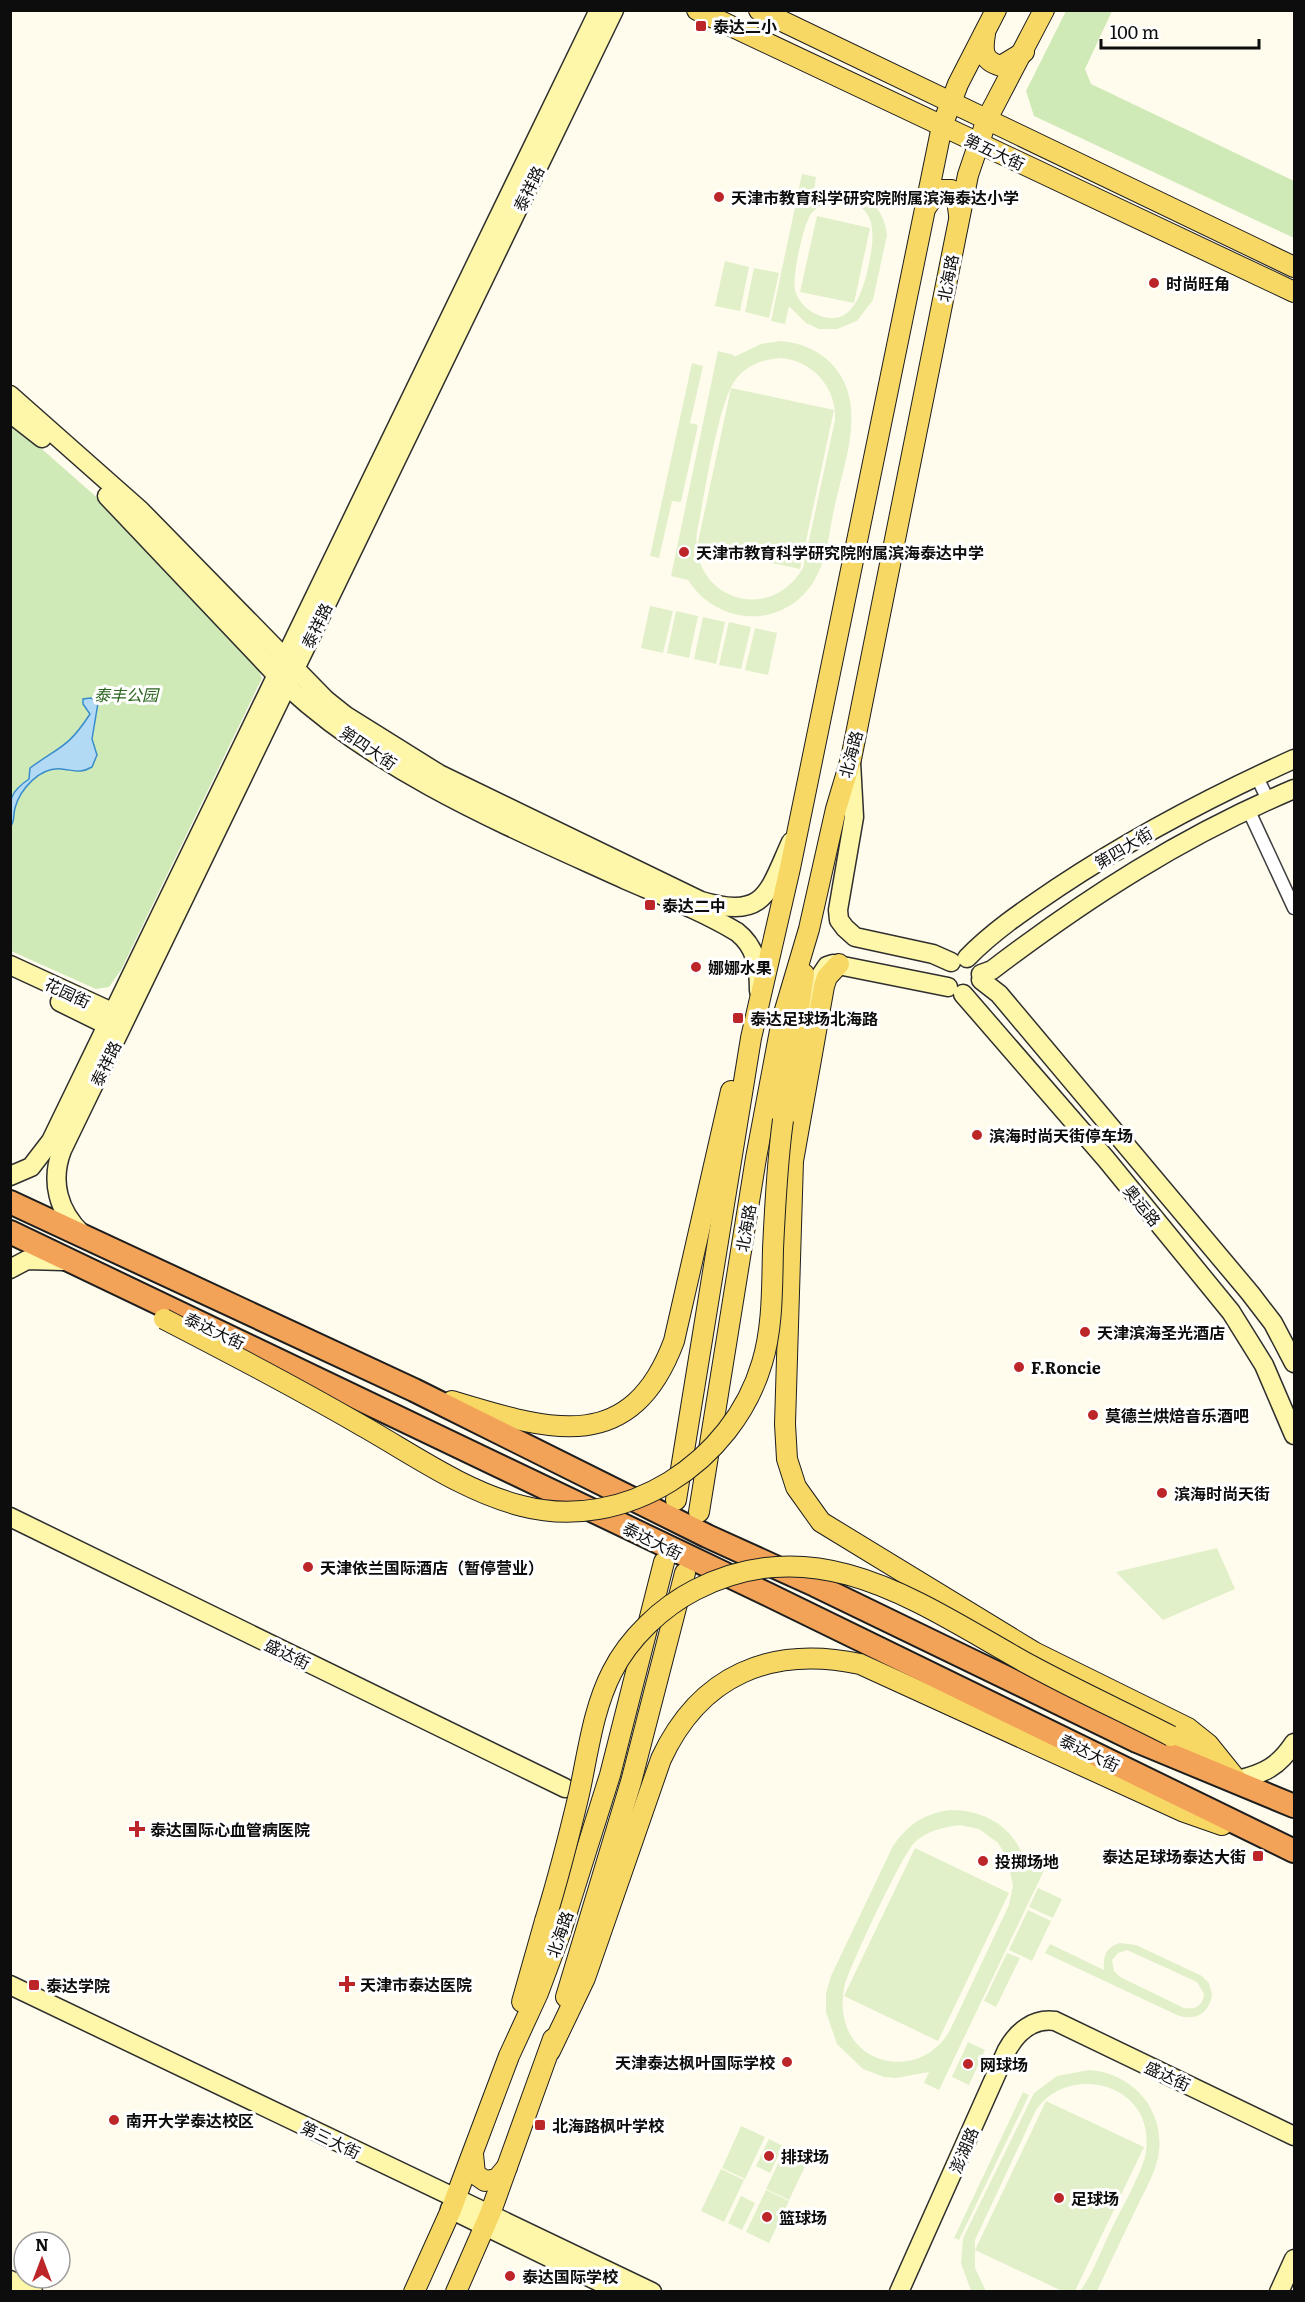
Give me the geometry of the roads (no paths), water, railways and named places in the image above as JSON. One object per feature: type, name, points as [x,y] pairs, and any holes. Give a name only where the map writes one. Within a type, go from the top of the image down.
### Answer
[{"type":"highway","name":"泰达大街","points":[[10,1202],[414,1390],[707,1536],[815,1585],[1126,1736],[1187,1763],[1238,1780],[1294,1806]]},
{"type":"highway","name":"泰达大街","points":[[10,1232],[757,1589],[1290,1849]]},
{"type":"main road","name":"第五大街","points":[[696,10],[903,107],[1027,138],[1294,267]]},
{"type":"main road","name":"第五大街","points":[[759,10],[915,85],[962,123],[1017,161],[1294,292]]},
{"type":"main road","name":"北海路","points":[[699,1512],[753,1181],[780,1032],[809,929],[836,809],[851,759],[968,175],[970,152],[962,123],[969,63],[996,10]]},
{"type":"main road","points":[[962,123],[994,98],[1008,81],[1044,10]]},
{"type":"main road","points":[[986,32],[983,49],[985,58],[991,63],[1001,66],[1024,51]]},
{"type":"main road","points":[[915,85],[930,89],[944,87],[956,79],[969,63]]},
{"type":"main road","points":[[903,107],[925,127],[933,152],[934,166]]},
{"type":"main road","name":"北海路","points":[[676,1500],[758,1003],[798,827],[934,166],[962,123]]},
{"type":"main road","points":[[968,175],[976,163],[985,158],[1001,157],[1017,161]]},
{"type":"main road","points":[[924,213],[933,195],[945,188],[955,193],[959,220]]},
{"type":"main road","points":[[126,1288],[164,1319],[299,1389],[456,1479],[491,1495],[523,1506],[576,1511],[620,1504],[661,1488],[698,1462],[727,1432],[751,1395],[769,1335],[776,1188],[809,929]]},
{"type":"main road","points":[[839,964],[827,977],[824,986],[793,1161],[786,1433],[787,1459],[796,1487],[821,1522],[868,1552],[1034,1652],[1164,1714],[1188,1728],[1208,1744],[1238,1780]]},
{"type":"main road","points":[[414,1390],[520,1421],[557,1428],[577,1428],[608,1419],[644,1394],[662,1369],[674,1341],[716,1148],[734,1081],[751,1038]]},
{"type":"main road","name":"北海路","points":[[414,2292],[453,2204],[509,2056],[538,1993],[578,1878],[610,1775],[664,1562]]},
{"type":"main road","points":[[509,2056],[574,1816],[594,1725],[613,1671],[642,1632],[669,1606],[708,1583],[737,1573],[766,1567],[801,1566],[832,1569],[874,1581],[1052,1677],[1171,1736],[1238,1780]]},
{"type":"main road","name":"北海路","points":[[456,2292],[488,2220],[550,2051],[632,1782],[685,1573]]},
{"type":"main road","points":[[550,2051],[585,1978],[661,1759],[671,1737],[691,1710],[722,1683],[738,1674],[769,1663],[803,1657],[860,1664],[1182,1811],[1290,1849]]},
{"type":"main road","points":[[473,2152],[473,2170],[479,2179],[492,2181],[508,2166]]},
{"type":"street","name":"泰祥路","points":[[87,1239],[68,1219],[62,1207],[57,1187],[57,1162],[117,1022],[286,672],[599,10]]},
{"type":"street","name":"泰祥路","points":[[286,672],[614,10]]},
{"type":"street","name":"第四大街","points":[[10,395],[140,510],[286,672],[315,711],[387,760],[457,801],[737,932],[748,940],[757,960],[758,1003]]},
{"type":"street","name":"第四大街","points":[[10,412],[112,500],[286,672]]},
{"type":"street","points":[[286,672],[346,716],[439,774],[701,901],[738,909],[762,898],[773,883],[798,827]]},
{"type":"street","points":[[851,759],[854,817],[837,910],[839,920],[855,937],[977,964],[981,977]]},
{"type":"street","name":"第四大街","points":[[959,960],[1014,918],[1084,870],[1159,825],[1294,759]]},
{"type":"street","points":[[1257,777],[1268,800]]},
{"type":"street","name":"第四大街","points":[[956,991],[974,990],[981,977],[1060,918],[1190,837],[1294,789]]},
{"type":"street","points":[[1248,809],[1294,908]]},
{"type":"street","points":[[956,991],[944,976],[959,960]]},
{"type":"street","points":[[792,1069],[821,975],[827,966],[839,964],[956,991]]},
{"type":"street","name":"花园街","points":[[10,965],[117,1022]]},
{"type":"street","name":"花园街","points":[[10,976],[117,1022]]},
{"type":"street","name":"奥运路","points":[[981,977],[999,994],[1167,1190],[1273,1323],[1294,1363]]},
{"type":"street","name":"奥运路","points":[[956,991],[1106,1159],[1231,1312],[1264,1365],[1294,1435]]},
{"type":"street","name":"泰祥路","points":[[10,1176],[31,1167],[45,1152],[117,1022]]},
{"type":"street","points":[[10,1269],[27,1260],[75,1263]]},
{"type":"street","name":"盛达街","points":[[10,1516],[565,1788]]},
{"type":"street","points":[[1238,1780],[1267,1772],[1282,1761],[1294,1743]]},
{"type":"street","name":"第三大街","points":[[10,1985],[453,2204]]},
{"type":"street","name":"第三大街","points":[[10,1997],[453,2204],[652,2292]]},
{"type":"street","name":"盛达街","points":[[1040,2026],[1055,2021],[1294,2136]]},
{"type":"street","name":"盛达街","points":[[1040,2026],[1079,2042],[1294,2145]]},
{"type":"street","name":"澎湖路","points":[[899,2292],[1006,2050],[1020,2032],[1040,2026]]},
{"type":"street","name":"澎湖路","points":[[911,2292],[1012,2064],[1024,2044],[1040,2026]]},
{"type":"street","name":"第三大街","points":[[488,2220],[620,2292]]},
{"type":"street","points":[[1279,2292],[1294,2259]]},
{"type":"water","points":[[91,698],[98,703],[92,739],[97,755],[92,767],[80,771],[53,769],[39,775],[21,794],[11,826],[10,804],[13,794],[29,779],[30,768],[63,746],[76,734],[90,714],[83,704],[83,699]]},
{"type":"place","name":"泰达二小","points":[[701,26]]},
{"type":"place","name":"天津市教育科学研究院附属滨海泰达小学","points":[[719,197]]},
{"type":"place","name":"时尚旺角","points":[[1154,283]]},
{"type":"place","name":"天津市教育科学研究院附属滨海泰达中学","points":[[684,552]]},
{"type":"place","name":"泰达二中","points":[[650,905]]},
{"type":"place","name":"娜娜水果","points":[[696,967]]},
{"type":"place","name":"泰达足球场北海路","points":[[738,1018]]},
{"type":"place","name":"滨海时尚天街停车场","points":[[977,1135]]},
{"type":"place","name":"天津滨海圣光酒店","points":[[1085,1332]]},
{"type":"place","name":"F.Roncie","points":[[1019,1367]]},
{"type":"place","name":"莫德兰烘焙音乐酒吧","points":[[1093,1415]]},
{"type":"place","name":"滨海时尚天街","points":[[1162,1493]]},
{"type":"place","name":"天津依兰国际酒店（暂停营业）","points":[[308,1567]]},
{"type":"place","name":"泰达国际心血管病医院","points":[[137,1829]]},
{"type":"place","name":"泰达足球场泰达大街","points":[[1258,1856]]},
{"type":"place","name":"投掷场地","points":[[983,1861]]},
{"type":"place","name":"天津市泰达医院","points":[[347,1984]]},
{"type":"place","name":"泰达学院","points":[[34,1985]]},
{"type":"place","name":"天津泰达枫叶国际学校","points":[[787,2062]]},
{"type":"place","name":"网球场","points":[[968,2064]]},
{"type":"place","name":"南开大学泰达校区","points":[[114,2120]]},
{"type":"place","name":"北海路枫叶学校","points":[[540,2125]]},
{"type":"place","name":"排球场","points":[[769,2156]]},
{"type":"place","name":"足球场","points":[[1059,2198]]},
{"type":"place","name":"篮球场","points":[[767,2217]]},
{"type":"place","name":"泰达国际学校","points":[[510,2276]]},
{"type":"park label","name":"泰丰公园","points":[[126,694]]}]
